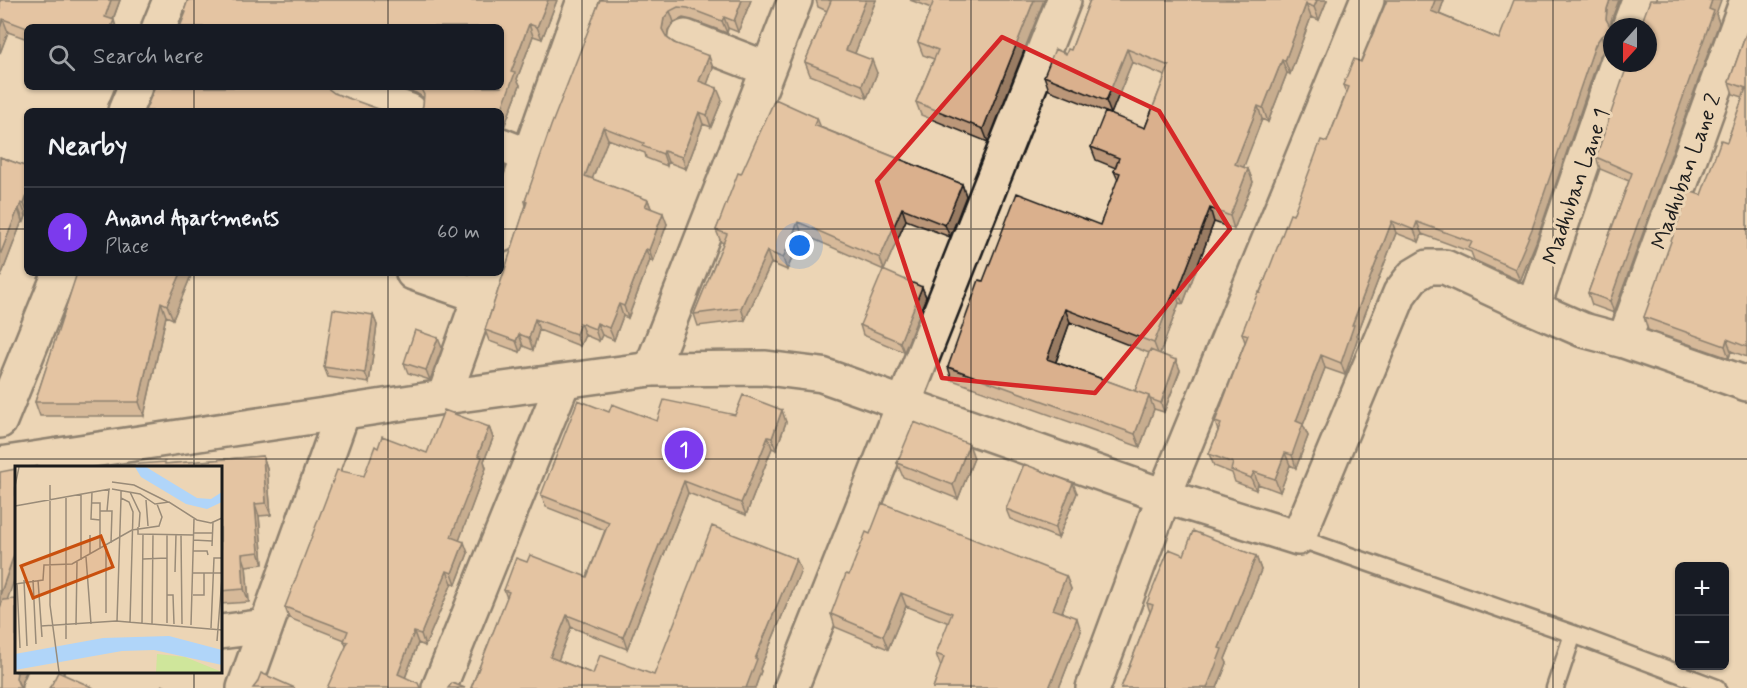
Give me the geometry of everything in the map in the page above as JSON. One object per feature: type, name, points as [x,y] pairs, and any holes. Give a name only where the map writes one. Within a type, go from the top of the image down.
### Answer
[{"type":"street","points":[[160,24],[170,0]]},
{"type":"street","points":[[504,218],[515,150],[584,0]]},
{"type":"street","points":[[651,369],[795,0]]},
{"type":"street","points":[[790,688],[1064,0]]},
{"type":"street","points":[[1093,688],[1164,496],[1367,0]]},
{"type":"street","points":[[1632,18],[1639,0]]},
{"type":"street","name":"Madhuban Lane 2","points":[[1624,341],[1747,0]]},
{"type":"street","points":[[685,37],[768,69]]},
{"type":"street","name":"Madhuban Lane 1","points":[[1533,309],[1614,72]]},
{"type":"street","points":[[126,108],[134,90]]},
{"type":"street","points":[[353,90],[402,108]]},
{"type":"street","points":[[0,464],[104,457],[343,412],[651,369],[766,368],[822,375],[1164,496],[1298,538],[1400,293],[1413,276],[1428,267],[1445,267],[1583,330],[1624,341],[1747,384]]},
{"type":"street","points":[[0,421],[59,276]]},
{"type":"street","points":[[432,276],[484,284],[444,397]]},
{"type":"street","points":[[439,688],[563,382]]},
{"type":"street","points":[[244,688],[343,412]]},
{"type":"street","points":[[222,632],[266,626]]},
{"type":"street","points":[[39,688],[46,673]]},
{"type":"lane","points":[[1298,538],[1573,634],[1717,688]]},
{"type":"lane","points":[[1555,688],[1573,634]]},
{"type":"highlighted area","points":[[1002,37],[1159,111],[1230,229],[1095,393],[942,378],[877,181]]},
{"type":"building","points":[[0,0],[111,0],[105,17],[114,20],[112,24],[24,24],[24,27],[3,19],[0,28]]},
{"type":"building","points":[[188,0],[548,0],[537,27],[529,24],[511,72],[515,73],[502,108],[422,108],[424,95],[422,90],[504,90],[504,24],[181,24],[186,12],[184,11]]},
{"type":"building","points":[[600,0],[742,0],[734,21],[724,17],[722,21],[688,8],[678,7],[664,18],[662,29],[667,38],[674,43],[709,56],[699,81],[717,88],[707,115],[699,112],[682,157],[664,151],[663,154],[642,146],[644,143],[603,127],[585,176],[648,200],[645,206],[663,213],[624,306],[619,304],[609,328],[597,323],[595,329],[580,323],[576,334],[535,319],[529,338],[519,334],[516,341],[485,330],[551,126]]},
{"type":"building","points":[[828,0],[866,0],[846,50],[872,60],[862,85],[805,62],[831,1]]},
{"type":"building","points":[[934,0],[1034,0],[983,129],[916,102],[938,50],[918,42]]},
{"type":"building","points":[[1090,0],[1317,0],[1314,7],[1306,4],[1285,61],[1282,60],[1263,108],[1258,106],[1235,164],[1248,169],[1230,216],[1210,208],[1178,291],[1175,289],[1154,343],[1065,309],[1047,359],[1149,396],[1135,434],[948,367],[979,280],[983,281],[1017,193],[1100,225],[1120,173],[1114,171],[1119,158],[1091,147],[1105,112],[1145,128],[1169,66],[1127,49],[1106,101],[1044,76],[1055,49],[1066,54],[1068,49],[1071,50]]},
{"type":"building","points":[[1387,0],[1435,0],[1431,11],[1499,39],[1514,0],[1610,0],[1606,18],[1603,18],[1603,35],[1595,45],[1532,229],[1515,269],[1469,248],[1472,242],[1417,222],[1414,230],[1392,221],[1352,325],[1354,325],[1341,363],[1321,355],[1296,421],[1303,424],[1292,455],[1285,453],[1275,479],[1254,472],[1251,478],[1231,470],[1233,463],[1209,454],[1221,424],[1215,422],[1248,335],[1242,333],[1258,292],[1260,293],[1290,214],[1293,215],[1321,140],[1327,142],[1349,87],[1343,85],[1354,59],[1361,62]]},
{"type":"building","points":[[1650,0],[1712,0],[1709,9],[1714,11],[1610,301],[1588,293],[1632,173],[1596,157],[1625,72],[1657,72],[1657,18],[1643,18]]},
{"type":"building","points":[[1747,31],[1747,347],[1727,339],[1725,346],[1644,317],[1689,191],[1701,195],[1721,140],[1727,142],[1746,88],[1729,82]]},
{"type":"building","points":[[154,90],[330,90],[376,108],[146,108]]},
{"type":"building","points":[[775,99],[817,118],[814,125],[962,184],[945,225],[902,208],[880,258],[798,222],[783,258],[767,251],[741,308],[694,314],[727,234],[716,230],[738,173],[741,174]]},
{"type":"building","points":[[0,157],[24,166],[24,204],[21,203],[18,209],[0,255]]},
{"type":"building","points":[[883,270],[922,287],[900,342],[860,325]]},
{"type":"building","points":[[76,276],[180,276],[167,305],[161,302],[139,402],[35,402]]},
{"type":"building","points":[[333,309],[373,315],[365,373],[324,367]]},
{"type":"building","points":[[415,330],[438,338],[426,370],[404,363]]},
{"type":"building","points":[[1150,350],[1176,360],[1161,403],[1135,391]]},
{"type":"building","points":[[743,395],[782,410],[772,438],[768,437],[741,503],[684,481],[623,637],[567,615],[550,657],[593,674],[600,655],[654,675],[712,526],[796,559],[755,659],[757,659],[746,688],[471,688],[509,592],[504,590],[516,558],[527,562],[530,555],[587,577],[609,522],[541,495],[578,400],[609,412],[612,404],[657,421],[664,400],[735,415]]},
{"type":"building","points":[[444,410],[489,427],[478,455],[482,457],[451,537],[464,542],[452,573],[447,571],[421,634],[414,632],[398,674],[418,683],[420,688],[327,688],[348,642],[344,641],[348,631],[285,607],[337,470],[364,476],[375,446],[378,448],[382,436],[427,453]]},
{"type":"building","points":[[914,422],[969,444],[953,485],[897,463]]},
{"type":"building","points":[[263,456],[266,503],[255,504],[259,552],[242,554],[244,589],[222,591],[222,466],[115,466],[165,462],[165,464]]},
{"type":"building","points":[[1024,464],[1073,483],[1055,528],[1006,509]]},
{"type":"building","points":[[15,469],[15,552],[0,595],[0,472]]},
{"type":"building","points":[[882,503],[1066,576],[1053,609],[1077,618],[1049,688],[933,688],[944,657],[936,654],[952,613],[901,593],[883,636],[831,614],[846,574],[849,575],[866,532],[870,534]]},
{"type":"building","points":[[1193,531],[1256,556],[1219,648],[1222,649],[1207,688],[1121,688],[1153,605],[1147,603],[1169,549],[1184,555]]},
{"type":"building","points":[[15,599],[15,673],[20,688],[0,688],[0,608],[3,600]]},
{"type":"building","points":[[58,673],[60,673],[94,688],[49,688]]},
{"type":"building","points":[[261,673],[295,688],[253,688]]},
{"type":"building","points":[[452,683],[465,688],[448,688]]},
{"type":"place","name":"Anand Apartments","points":[[684,450]]}]
